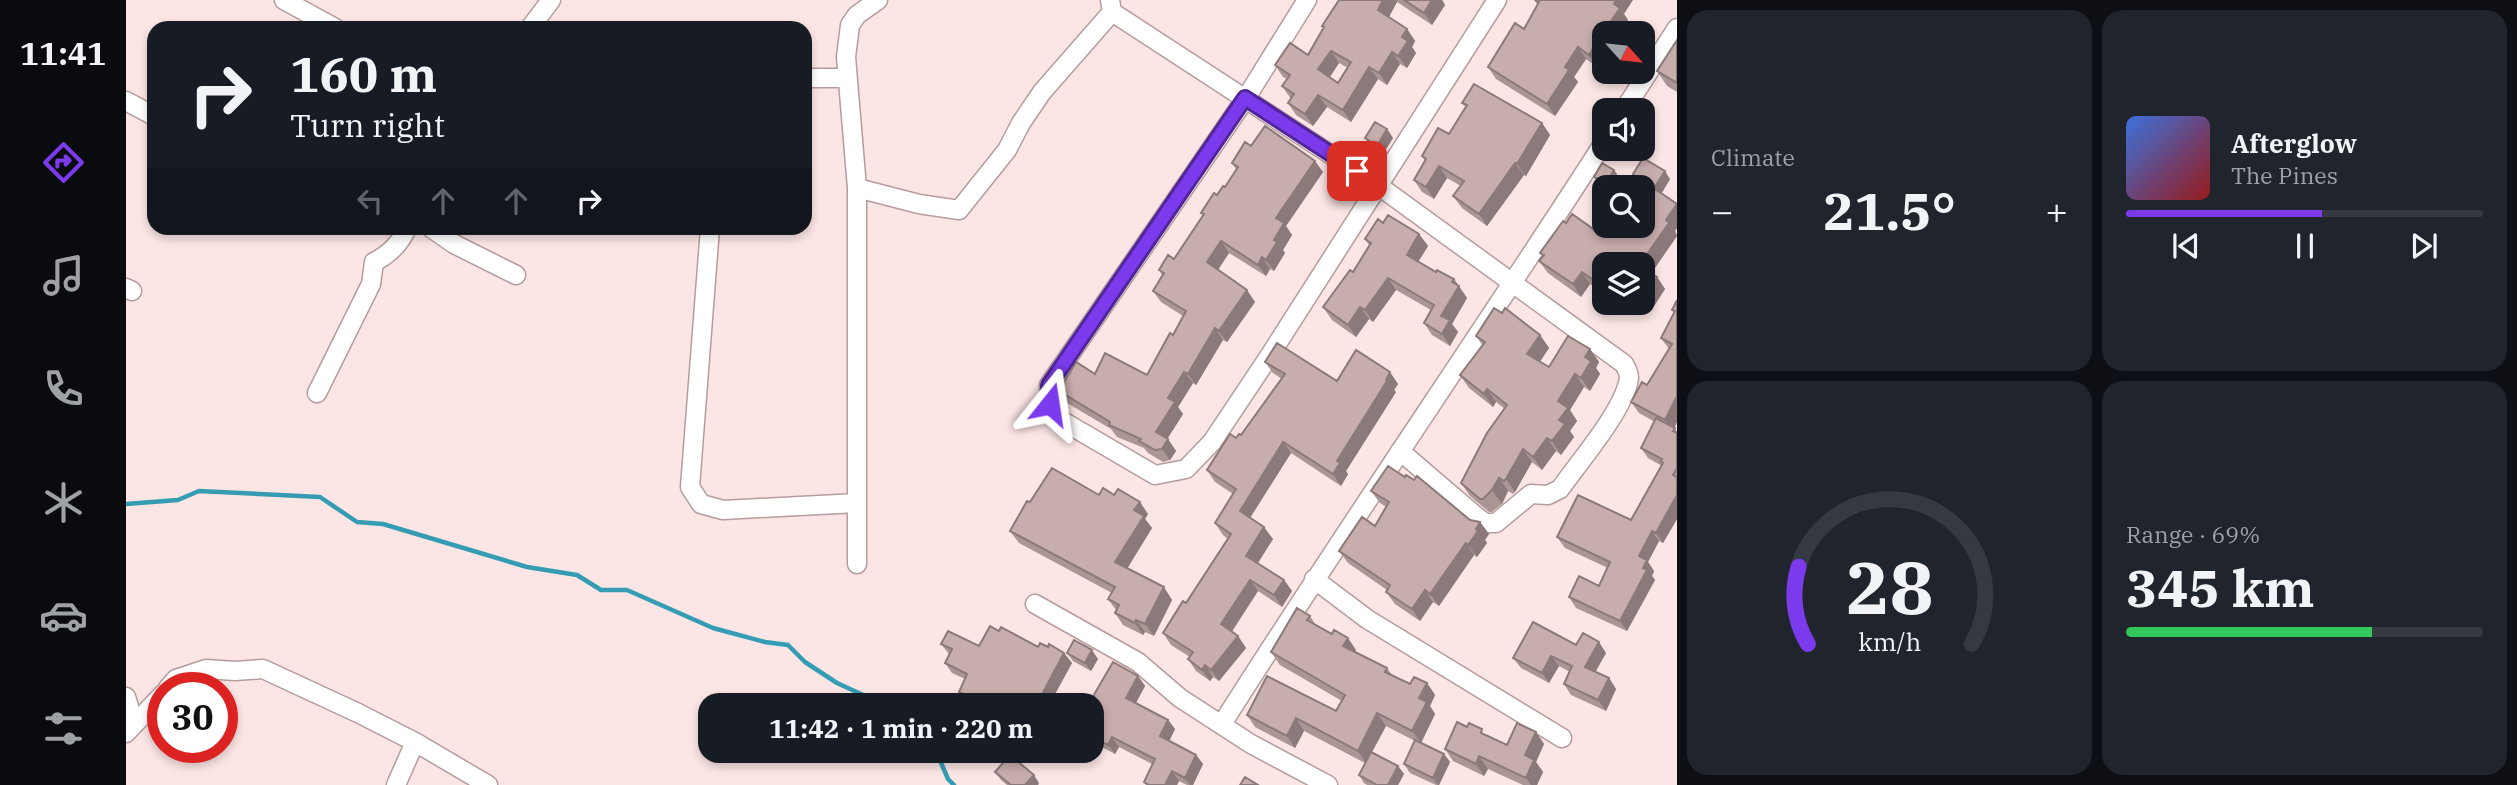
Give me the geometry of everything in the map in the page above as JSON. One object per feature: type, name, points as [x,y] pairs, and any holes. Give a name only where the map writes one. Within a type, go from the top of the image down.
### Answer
[{"type":"street","points":[[284,0],[322,21]]},
{"type":"street","points":[[535,21],[551,0]]},
{"type":"street","points":[[857,564],[857,188],[846,57],[850,25],[857,15],[878,0]]},
{"type":"street","points":[[1307,0],[1245,98],[1049,385],[1050,404],[1061,420],[1155,475],[1186,469],[1212,442],[1497,0]]},
{"type":"street","points":[[857,188],[919,204],[959,210],[1007,150],[1042,92],[1111,6],[1379,186],[1624,363],[1629,375],[1626,389],[1614,413],[1560,489],[1548,495],[1531,494],[1496,523],[1485,523],[1399,451]]},
{"type":"street","points":[[1632,98],[1677,28]]},
{"type":"street","points":[[812,78],[848,78]]},
{"type":"street","points":[[126,101],[147,112]]},
{"type":"street","points":[[1222,724],[1314,579],[1513,284],[1592,161]]},
{"type":"street","points":[[317,393],[371,284],[374,262],[386,256],[404,235]]},
{"type":"street","points":[[441,235],[516,275]]},
{"type":"street","points":[[709,235],[690,487],[701,505],[723,510],[857,503]]},
{"type":"street","points":[[1314,579],[1367,619],[1562,738]]},
{"type":"street","points":[[1035,604],[1138,662],[1180,698],[1251,744],[1328,785]]},
{"type":"street","points":[[197,672],[206,669],[263,669],[358,712],[488,785]]},
{"type":"street","points":[[126,697],[129,706],[126,721]]},
{"type":"street","points":[[126,733],[147,711]]},
{"type":"street","points":[[396,785],[415,742]]},
{"type":"building","points":[[1339,0],[1383,0],[1378,10],[1407,29],[1402,37],[1408,41],[1398,56],[1392,52],[1379,73],[1369,67],[1343,110],[1318,95],[1305,114],[1288,103],[1294,94],[1282,86],[1290,75],[1275,65],[1290,43],[1308,55],[1324,27],[1322,26]],"holes":[[[1331,51],[1351,62],[1338,83],[1318,69]]]},
{"type":"building","points":[[1404,0],[1432,0],[1424,13]]},
{"type":"building","points":[[1535,0],[1616,0],[1614,4],[1620,8],[1611,21],[1592,21],[1592,50],[1589,55],[1578,47],[1565,67],[1569,70],[1547,104],[1488,67],[1515,23],[1524,29],[1539,2]]},
{"type":"building","points":[[1677,40],[1677,83],[1657,71]]},
{"type":"building","points":[[1474,84],[1542,123],[1517,164],[1515,163],[1479,214],[1453,196],[1464,181],[1439,166],[1426,187],[1414,180],[1426,159],[1422,156],[1438,128],[1449,134],[1467,105],[1462,103]]},
{"type":"building","points":[[1375,122],[1387,129],[1377,146],[1365,138]]},
{"type":"building","points":[[1265,126],[1315,161],[1276,218],[1284,223],[1266,260],[1262,257],[1258,265],[1221,241],[1207,262],[1247,290],[1219,331],[1215,328],[1188,374],[1184,372],[1168,398],[1175,402],[1156,432],[1168,439],[1162,449],[1155,450],[1139,441],[1141,439],[1109,425],[1110,422],[1059,391],[1076,362],[1095,374],[1105,353],[1147,375],[1170,333],[1173,335],[1186,311],[1153,291],[1164,273],[1159,270],[1168,255],[1174,259],[1204,214],[1201,213],[1214,193],[1217,195],[1223,186],[1225,187],[1238,167],[1232,163],[1245,142],[1251,146]]},
{"type":"building","points":[[1641,161],[1648,161],[1665,171],[1655,186],[1655,175],[1633,174]]},
{"type":"building","points":[[1602,163],[1614,170],[1611,175],[1595,175]]},
{"type":"building","points":[[1655,189],[1677,204],[1666,220],[1669,223],[1648,252],[1592,252],[1592,279],[1582,272],[1573,284],[1539,261],[1544,255],[1540,253],[1563,221],[1566,223],[1572,214],[1592,228],[1592,238],[1655,238]]},
{"type":"building","points":[[1388,215],[1419,234],[1407,255],[1454,279],[1452,282],[1459,286],[1441,316],[1450,320],[1442,334],[1424,323],[1434,305],[1388,278],[1365,310],[1360,307],[1348,325],[1323,307],[1350,270],[1353,272],[1371,243],[1365,239],[1378,219],[1383,223]]},
{"type":"building","points":[[1677,300],[1677,396],[1665,420],[1631,402],[1642,382],[1647,385],[1672,344],[1661,338],[1675,311],[1672,310]]},
{"type":"building","points":[[1494,308],[1502,313],[1505,308],[1540,335],[1527,354],[1549,367],[1568,336],[1590,349],[1585,357],[1591,361],[1581,378],[1575,374],[1558,401],[1568,408],[1559,420],[1565,424],[1552,441],[1547,438],[1533,457],[1523,449],[1506,479],[1504,481],[1499,478],[1492,490],[1480,499],[1461,483],[1487,433],[1507,405],[1487,389],[1484,394],[1460,375],[1485,342],[1476,336]]},
{"type":"building","points":[[1277,343],[1337,381],[1356,350],[1390,372],[1337,461],[1340,463],[1333,474],[1283,442],[1240,511],[1264,527],[1246,556],[1284,580],[1274,595],[1250,580],[1221,624],[1238,636],[1211,670],[1205,665],[1202,670],[1188,659],[1193,652],[1163,633],[1231,534],[1215,523],[1236,489],[1207,470],[1230,434],[1236,438],[1241,435],[1285,374],[1265,362]]},
{"type":"building","points":[[1656,418],[1675,428],[1673,431],[1677,433],[1677,468],[1673,475],[1677,477],[1677,495],[1656,533],[1652,531],[1639,556],[1647,560],[1643,568],[1647,570],[1620,621],[1569,597],[1579,576],[1599,586],[1610,562],[1557,537],[1578,495],[1631,520],[1663,463],[1662,459],[1641,448]]},
{"type":"building","points":[[1388,466],[1405,477],[1406,475],[1414,480],[1417,476],[1470,520],[1480,522],[1476,529],[1478,531],[1468,545],[1466,543],[1430,594],[1425,590],[1412,609],[1386,592],[1390,585],[1339,551],[1362,517],[1375,526],[1389,502],[1371,491]]},
{"type":"building","points":[[1052,468],[1099,495],[1103,488],[1114,495],[1118,489],[1140,502],[1134,510],[1144,516],[1115,562],[1164,587],[1145,624],[1136,620],[1135,623],[1115,613],[1119,605],[1108,599],[1115,587],[1010,531],[1027,501],[1030,502]]},
{"type":"building","points":[[1297,608],[1310,616],[1307,620],[1332,634],[1334,630],[1348,638],[1343,646],[1387,668],[1385,672],[1410,684],[1414,677],[1427,683],[1419,698],[1427,702],[1412,731],[1377,713],[1358,751],[1296,718],[1287,736],[1247,715],[1267,676],[1336,711],[1345,695],[1271,652]]},
{"type":"building","points":[[1533,622],[1576,645],[1583,633],[1599,642],[1585,667],[1609,678],[1598,700],[1564,684],[1572,666],[1551,656],[1542,673],[1513,658]]},
{"type":"building","points":[[990,626],[999,631],[1001,627],[1038,647],[1040,643],[1048,647],[1049,644],[1064,653],[1043,693],[961,693],[959,692],[967,674],[945,663],[952,649],[941,644],[948,631],[979,646]]},
{"type":"building","points":[[1074,640],[1092,650],[1085,663],[1067,653]]},
{"type":"building","points":[[1113,662],[1138,676],[1126,698],[1168,720],[1160,736],[1196,755],[1185,778],[1172,771],[1165,785],[1149,785],[1144,782],[1155,759],[1112,737],[1108,745],[1104,743],[1104,693],[1095,693]]},
{"type":"building","points":[[1457,722],[1467,727],[1469,723],[1482,729],[1481,733],[1507,745],[1517,723],[1536,732],[1525,755],[1534,760],[1526,778],[1479,756],[1476,764],[1445,749]]},
{"type":"building","points":[[1415,740],[1444,754],[1433,778],[1404,764]]},
{"type":"building","points":[[1371,752],[1398,766],[1388,785],[1377,785],[1359,775]]},
{"type":"building","points":[[1003,763],[1020,763],[1034,775],[1025,785],[1011,785],[995,772]]},
{"type":"building","points":[[1245,777],[1258,785],[1240,785]]},
{"type":"waterway","points":[[126,504],[178,500],[199,491],[320,497],[357,522],[383,524],[527,567],[577,575],[601,590],[627,590],[713,628],[765,642],[788,645],[805,662],[837,683],[859,693]]},
{"type":"waterway","points":[[941,763],[948,779],[954,785]]},
{"type":"route","points":[[1050,404],[1049,385],[1245,98],[1357,171]]}]
